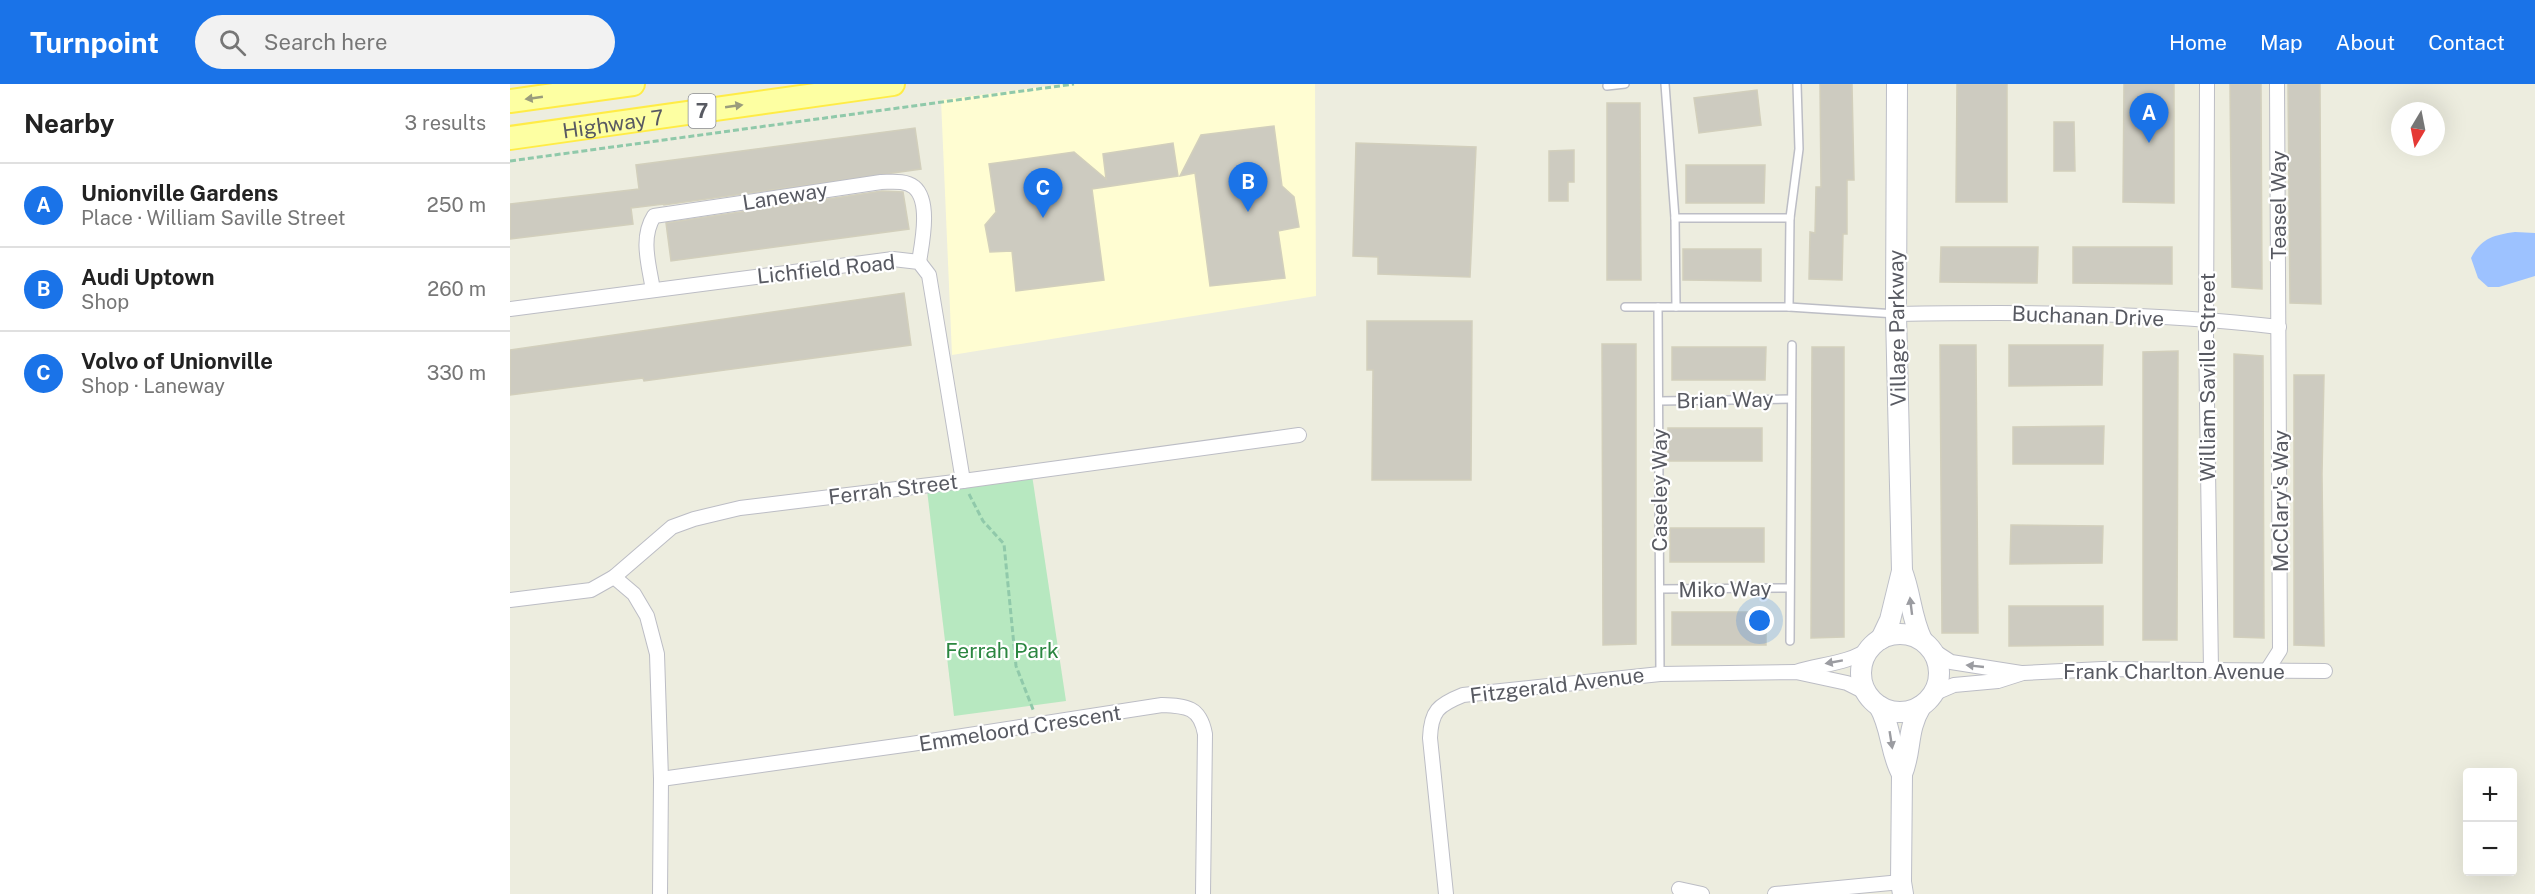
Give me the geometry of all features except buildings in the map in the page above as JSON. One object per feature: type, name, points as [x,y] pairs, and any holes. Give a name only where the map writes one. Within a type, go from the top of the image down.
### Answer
[{"type":"main road","name":"Highway 7","points":[[510,101],[633,84]]},
{"type":"main road","name":"Highway 7","points":[[510,138],[893,84]]},
{"type":"main road","name":"Village Parkway","points":[[1875,643],[1890,620],[1902,571],[1896,314],[1897,84]]},
{"type":"main road","name":"Village Parkway","points":[[1902,571],[1909,589],[1913,620],[1926,645]]},
{"type":"main road","points":[[1902,774],[1894,760],[1889,729],[1880,706],[1865,692],[1861,681],[1864,658],[1875,643],[1902,634],[1926,645],[1937,660],[1939,671],[1938,683],[1910,728],[1907,761],[1902,774],[1902,888]]},
{"type":"main road","points":[[1880,706],[1900,712],[1927,700]]},
{"type":"street","name":"William Saville Street","points":[[2207,84],[2211,670]]},
{"type":"street","name":"Teasel Way","points":[[2277,84],[2279,327]]},
{"type":"street","name":"Laneway","points":[[653,290],[646,240],[648,226],[654,216],[881,182],[902,182],[915,188],[922,201],[924,220],[919,262]]},
{"type":"street","name":"Lichfield Road","points":[[510,309],[893,259],[919,262],[929,275],[963,481]]},
{"type":"street","name":"Buchanan Drive","points":[[1896,314],[2074,315],[2207,320],[2279,327]]},
{"type":"street","name":"McClary's Way","points":[[2266,672],[2280,650],[2279,327]]},
{"type":"street","name":"Ferrah Street","points":[[510,600],[591,590],[614,577],[672,527],[740,508],[963,481],[1299,435]]},
{"type":"street","points":[[614,577],[634,594],[647,616],[657,654],[661,779],[660,894]]},
{"type":"street","name":"Fitzgerald Avenue","points":[[1796,672],[1856,657],[1875,643]]},
{"type":"street","name":"Frank Charlton Avenue","points":[[1926,645],[1951,662],[2023,673],[2102,669],[2325,671]]},
{"type":"street","name":"Fitzgerald Avenue","points":[[1446,894],[1430,738],[1431,720],[1442,703],[1463,695],[1660,674],[1796,672],[1847,682],[1865,692]]},
{"type":"street","name":"Frank Charlton Avenue","points":[[1927,700],[1954,685],[1998,681],[2023,673]]},
{"type":"street","name":"Emmeloord Crescent","points":[[661,779],[1039,725],[1162,705],[1187,708],[1196,712],[1202,721],[1205,734],[1203,894]]},
{"type":"street","points":[[1775,894],[1902,888]]},
{"type":"street","points":[[1679,889],[1701,894]]},
{"type":"lane","points":[[1607,86],[1625,84]]},
{"type":"lane","points":[[1665,84],[1675,218],[1676,307]]},
{"type":"lane","points":[[1789,307],[1790,218],[1799,149],[1797,84]]},
{"type":"lane","points":[[1675,218],[1790,218]]},
{"type":"lane","points":[[1625,307],[1789,307],[1896,314]]},
{"type":"lane","name":"Caseley Way","points":[[1658,307],[1660,674]]},
{"type":"lane","points":[[1790,641],[1792,345]]},
{"type":"lane","name":"Brian Way","points":[[1659,401],[1791,399]]},
{"type":"lane","name":"Miko Way","points":[[1660,589],[1790,588]]},
{"type":"path","points":[[510,161],[1074,84]]},
{"type":"path","points":[[963,481],[983,521],[1004,544],[1016,666],[1039,725]]},
{"type":"shaded area","points":[[1063,84],[1315,84],[1316,296],[952,355],[941,100]]},
{"type":"green space","name":"Ferrah Park","points":[[1032,475],[1066,701],[954,716],[927,490]]},
{"type":"water","points":[[2515,232],[2535,233],[2535,276],[2499,287],[2488,287],[2478,278],[2471,258],[2479,246],[2489,239]]},
{"type":"place","name":"Unionville Gardens","points":[[2149,143]]},
{"type":"place","name":"Audi Uptown","points":[[1248,212]]},
{"type":"place","name":"Volvo of Unionville","points":[[1043,218]]}]
